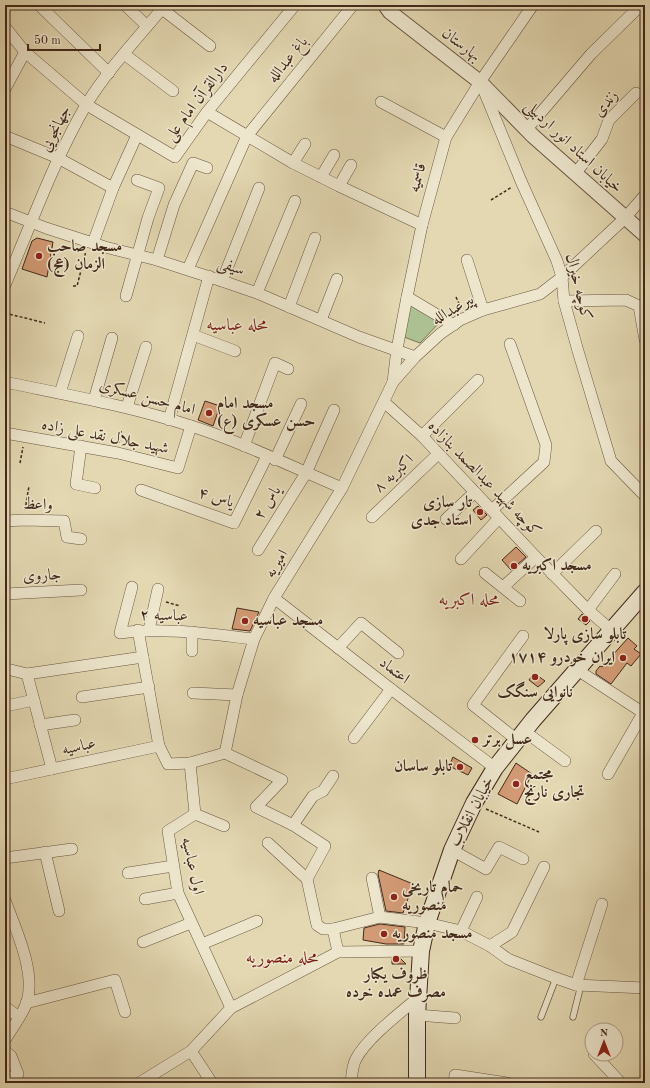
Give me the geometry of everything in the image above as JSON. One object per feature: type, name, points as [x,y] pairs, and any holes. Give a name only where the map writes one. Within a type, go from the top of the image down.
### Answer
[{"type":"main road","name":"خیابان انقلاب","points":[[417,1083],[417,1015],[421,951],[427,923],[452,850],[474,804],[495,768],[576,670],[645,592]]},
{"type":"street","points":[[39,5],[109,73]]},
{"type":"street","points":[[125,5],[147,26]]},
{"type":"street","name":"دارالقرآن امام علی","points":[[5,27],[25,52],[87,105],[175,157],[207,112],[295,5]]},
{"type":"street","name":"باغ عبدالله","points":[[188,269],[247,136],[353,5]]},
{"type":"street","name":"بهارستان","points":[[385,5],[390,12],[480,82]]},
{"type":"street","name":"قاسمیه","points":[[393,382],[397,349],[422,224],[446,137],[480,82],[533,5]]},
{"type":"street","points":[[526,130],[591,54],[641,5]]},
{"type":"street","points":[[163,7],[210,46]]},
{"type":"street","name":"جهانجویی","points":[[5,285],[58,158],[87,105],[109,73],[163,7]]},
{"type":"street","points":[[5,89],[25,52]]},
{"type":"street","points":[[124,54],[173,92]]},
{"type":"street","name":"خیابان استاد انور اردبیلی","points":[[480,82],[526,130],[645,235]]},
{"type":"street","name":"کوچه خیرال","points":[[480,82],[521,181],[557,261],[562,277],[564,301],[611,461],[645,496]]},
{"type":"street","name":"زندی","points":[[575,174],[602,139],[609,120],[636,93]]},
{"type":"street","points":[[381,102],[446,137]]},
{"type":"street","points":[[207,112],[321,177],[422,224]]},
{"type":"street","points":[[91,242],[137,135]]},
{"type":"street","points":[[5,136],[58,158],[113,188]]},
{"type":"street","points":[[293,162],[305,144]]},
{"type":"street","points":[[321,177],[334,155]]},
{"type":"street","points":[[158,260],[174,205],[192,163],[207,168]]},
{"type":"street","points":[[339,186],[351,165]]},
{"type":"street","points":[[126,296],[148,218],[159,188],[137,180]]},
{"type":"street","points":[[222,281],[259,188]]},
{"type":"street","name":"پیرعبدالله","points":[[384,402],[393,382],[415,357],[440,334],[464,318],[483,310],[540,294],[562,277],[625,218],[645,195]]},
{"type":"street","points":[[257,293],[295,201]]},
{"type":"street","name":"سیفی","points":[[5,212],[91,242],[138,254],[209,276],[257,293],[360,337],[397,349],[415,357]]},
{"type":"street","points":[[289,307],[316,238]]},
{"type":"street","points":[[467,260],[483,310]]},
{"type":"street","points":[[169,420],[209,276]]},
{"type":"street","points":[[321,320],[337,278]]},
{"type":"street","points":[[407,297],[454,325]]},
{"type":"street","points":[[564,301],[626,300],[639,306],[645,340]]},
{"type":"street","points":[[193,335],[235,351]]},
{"type":"street","points":[[60,393],[78,336]]},
{"type":"street","points":[[94,400],[112,338]]},
{"type":"street","points":[[461,559],[495,514],[544,462],[546,444],[510,344]]},
{"type":"street","points":[[127,407],[146,347]]},
{"type":"street","points":[[244,446],[275,363],[288,368]]},
{"type":"street","points":[[422,436],[478,380]]},
{"type":"street","name":"امام حسن عسکری","points":[[5,382],[127,407],[191,426],[244,446],[342,488]]},
{"type":"street","name":"کوچه شهید عبدالصمد بنازاده","points":[[384,402],[422,436],[552,574],[588,610],[611,630]]},
{"type":"street","name":"امیریه","points":[[225,753],[237,696],[254,639],[274,598],[342,488],[384,402]]},
{"type":"street","points":[[271,458],[301,404]]},
{"type":"street","name":"یاس ۲","points":[[258,550],[306,473],[334,410]]},
{"type":"street","name":"شهید جلال نقد علی زاده","points":[[5,433],[118,453],[178,468],[191,426]]},
{"type":"street","points":[[82,446],[76,484],[95,488]]},
{"type":"street","name":"اکبریه ۸","points":[[372,517],[438,454]]},
{"type":"street","name":"یاس ۴","points":[[141,490],[234,523],[271,458]]},
{"type":"street","points":[[446,519],[475,492]]},
{"type":"street","name":"واعظ","points":[[5,521],[24,520],[64,522],[66,537],[81,539]]},
{"type":"street","points":[[552,574],[596,531]]},
{"type":"street","points":[[503,587],[536,557]]},
{"type":"street","points":[[485,573],[520,600]]},
{"type":"street","points":[[588,610],[615,574]]},
{"type":"street","name":"عباسیه ۲","points":[[132,587],[120,633],[144,630],[192,632],[254,639]]},
{"type":"street","name":"جاروی","points":[[5,594],[81,590]]},
{"type":"street","points":[[157,595],[144,630],[143,657],[160,746],[168,764],[190,763],[225,753],[282,780],[256,806],[293,826],[325,846],[307,880]]},
{"type":"street","name":"اعتماد","points":[[274,598],[495,768]]},
{"type":"street","points":[[338,648],[361,623],[398,653]]},
{"type":"street","points":[[192,632],[192,651]]},
{"type":"street","points":[[523,636],[473,704],[521,736],[565,761]]},
{"type":"street","points":[[7,669],[27,674],[143,657]]},
{"type":"street","points":[[576,670],[644,714],[608,774]]},
{"type":"street","points":[[27,674],[52,769]]},
{"type":"street","points":[[82,697],[149,687]]},
{"type":"street","points":[[354,738],[391,689]]},
{"type":"street","points":[[193,693],[237,696]]},
{"type":"street","points":[[6,706],[34,700]]},
{"type":"street","points":[[40,725],[75,720]]},
{"type":"street","name":"عباسیه","points":[[5,779],[160,746]]},
{"type":"street","points":[[190,763],[195,814]]},
{"type":"street","points":[[293,826],[313,796],[323,791],[333,776]]},
{"type":"street","name":"اول عباسیه","points":[[224,826],[195,814],[168,831],[178,893],[231,1008]]},
{"type":"street","points":[[268,843],[307,880],[317,925],[323,929],[333,929],[380,917],[427,923],[461,931],[490,946],[508,959],[578,985],[645,988]]},
{"type":"street","points":[[452,850],[486,869],[498,847],[523,859]]},
{"type":"street","points":[[5,858],[72,849]]},
{"type":"street","points":[[45,852],[59,911]]},
{"type":"street","points":[[128,873],[173,866]]},
{"type":"street","points":[[490,946],[512,932],[544,867]]},
{"type":"street","points":[[372,878],[380,917]]},
{"type":"street","points":[[145,899],[178,893]]},
{"type":"street","points":[[461,931],[477,897]]},
{"type":"street","points":[[5,900],[7,914],[24,956],[29,976],[29,990],[26,1003],[5,1040]]},
{"type":"street","points":[[578,985],[602,904]]},
{"type":"street","points":[[202,944],[257,921]]},
{"type":"street","points":[[143,942],[191,923]]},
{"type":"street","points":[[333,929],[338,952]]},
{"type":"street","points":[[139,1083],[191,1051],[231,1008],[338,952],[421,951]]},
{"type":"street","points":[[26,1003],[115,980],[124,1012]]},
{"type":"street","points":[[351,1083],[353,1066],[361,1050],[418,997]]},
{"type":"street","points":[[5,1009],[8,1009],[18,1017]]},
{"type":"street","points":[[417,1015],[455,1018]]},
{"type":"street","points":[[5,1051],[11,1056],[18,1074],[5,1080]]},
{"type":"street","points":[[191,1051],[212,1083]]},
{"type":"street","points":[[601,1062],[621,1083]]},
{"type":"street","points":[[454,1083],[455,1075],[507,1083]]},
{"type":"lane","points":[[541,1017],[556,978]]},
{"type":"lane","points":[[573,1017],[578,985]]},
{"type":"path","points":[[491,200],[521,181]]},
{"type":"path","points":[[73,286],[77,286],[91,242]]},
{"type":"path","points":[[456,297],[464,318]]},
{"type":"path","points":[[5,313],[44,323]]},
{"type":"path","points":[[20,463],[25,437]]},
{"type":"path","points":[[24,520],[29,486]]},
{"type":"path","points":[[157,595],[180,606]]},
{"type":"path","points":[[474,804],[539,832]]},
{"type":"green space","points":[[410,302],[441,321],[420,343],[404,337]]},
{"type":"building","name":"مسجد صاحب الزمان (عج)","points":[[37,238],[53,242],[47,277],[22,269],[32,241]]},
{"type":"building","name":"مسجد امام حسن عسکری (ع)","points":[[205,401],[220,406],[213,426],[198,420]]},
{"type":"building","name":"تار سازی استاد جدی","points":[[478,506],[487,515],[481,520],[473,510]]},
{"type":"building","name":"مسجد اکبریه","points":[[516,547],[526,557],[511,570],[502,560]]},
{"type":"building","name":"مسجد عباسیه","points":[[237,608],[259,612],[250,631],[232,629]]},
{"type":"building","name":"تابلو سازی پارلا","points":[[582,614],[590,621],[586,625],[578,619]]},
{"type":"building","name":"ایران خودرو ۱۷۱۴","points":[[628,638],[637,646],[634,649],[641,654],[631,666],[627,663],[611,684],[596,674],[596,671],[600,666],[602,667]]},
{"type":"building","name":"نانوایی سنگک","points":[[534,673],[545,681],[538,687],[529,680]]},
{"type":"building","name":"تابلو ساسان","points":[[453,757],[472,768],[468,775],[449,766]]},
{"type":"building","name":"مجتمع تجاری نارنج","points":[[516,763],[532,774],[517,804],[498,794]]},
{"type":"building","name":"حمام تاریخی منصوریه","points":[[379,870],[413,884],[403,913],[386,911],[378,874]]},
{"type":"building","name":"مسجد منصوریه","points":[[380,924],[405,927],[404,944],[386,944],[363,940],[364,928]]},
{"type":"building","name":"ظروف یکبار مصرف عمده خرده","points":[[392,958],[400,958],[406,964],[392,964]]},
{"type":"place","name":"مسجد صاحب الزمان (عج)","points":[[39,256]]},
{"type":"place","name":"مسجد امام حسن عسکری (ع)","points":[[209,413]]},
{"type":"place","name":"تار سازی استاد جدی","points":[[480,512]]},
{"type":"place","name":"مسجد اکبریه","points":[[514,566]]},
{"type":"place","name":"تابلو سازی پارلا","points":[[585,619]]},
{"type":"place","name":"مسجد عباسیه","points":[[245,621]]},
{"type":"place","name":"ایران خودرو ۱۷۱۴","points":[[623,658]]},
{"type":"place","name":"نانوایی سنگک","points":[[535,677]]},
{"type":"place","name":"عسل برتر","points":[[475,740]]},
{"type":"place","name":"تابلو ساسان","points":[[460,767]]},
{"type":"place","name":"مجتمع تجاری نارنج","points":[[516,784]]},
{"type":"place","name":"حمام تاریخی منصوریه","points":[[394,897]]},
{"type":"place","name":"مسجد منصوریه","points":[[384,934]]},
{"type":"place","name":"ظروف یکبار مصرف عمده خرده","points":[[396,959]]},
{"type":"district","name":"محله عباسیه","points":[[237,325]]},
{"type":"district","name":"محله اکبریه","points":[[469,600]]},
{"type":"district","name":"محله منصوریه","points":[[282,958]]}]
